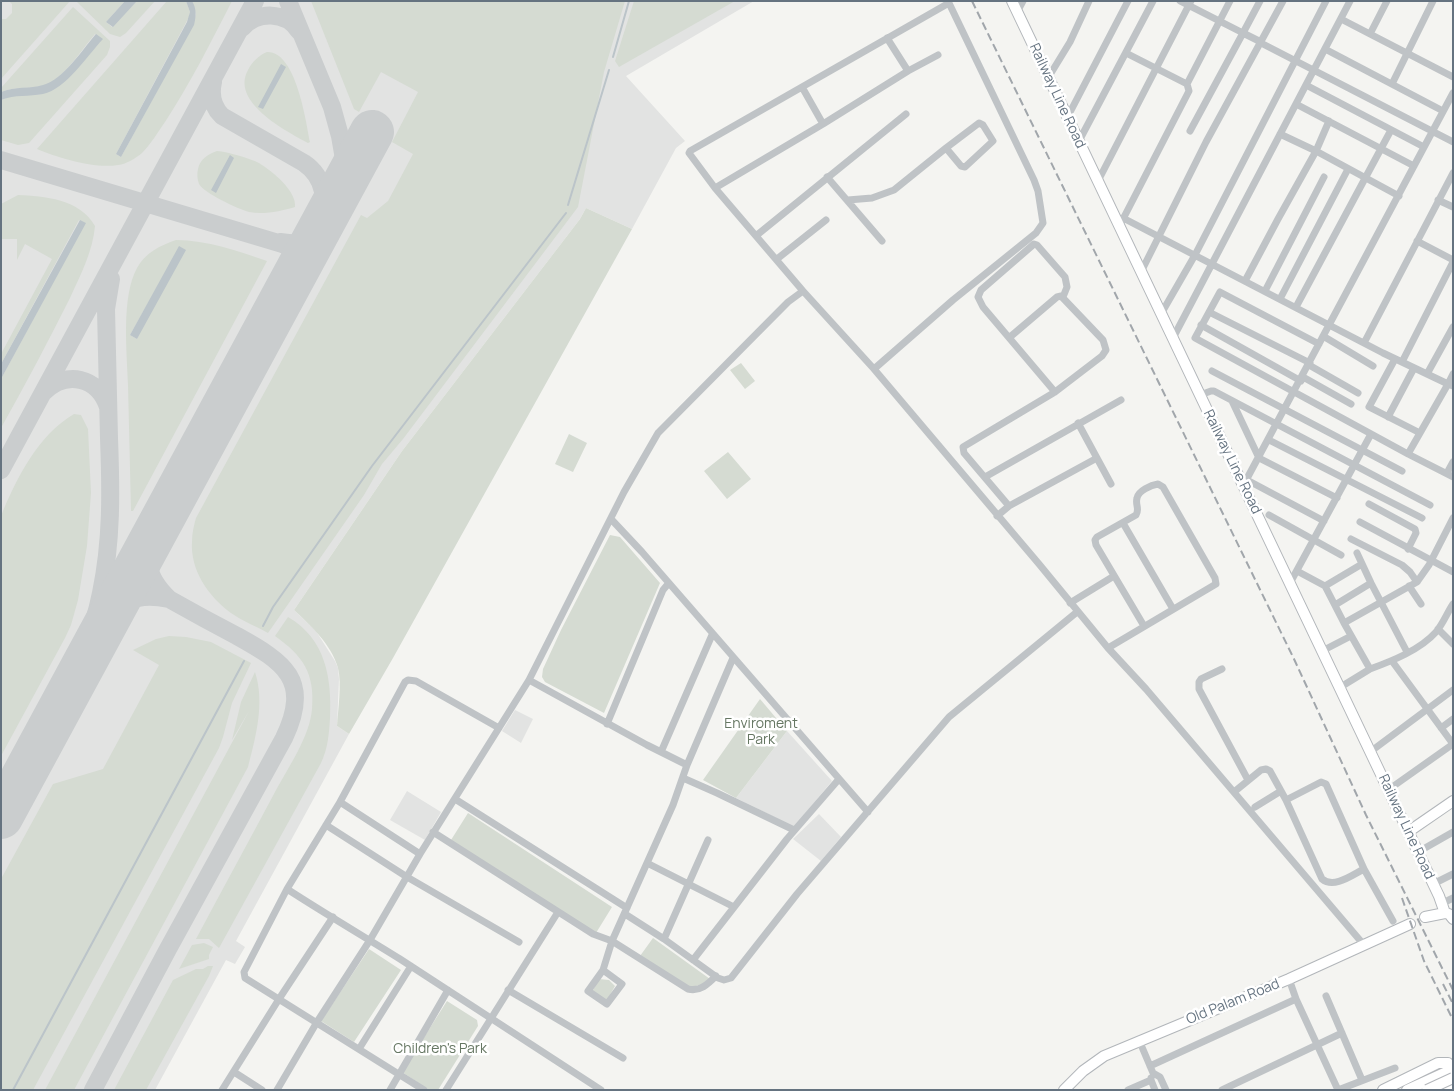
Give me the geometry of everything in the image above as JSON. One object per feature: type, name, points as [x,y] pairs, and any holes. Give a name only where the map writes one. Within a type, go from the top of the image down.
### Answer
[{"type":"street","name":"Railway Line Road","points":[[1012,1],[1098,181],[1121,222],[1141,272],[1245,483],[1290,583],[1446,912]]},
{"type":"street","points":[[1017,12],[1023,1]]},
{"type":"street","points":[[1048,78],[1070,42],[1090,1]]},
{"type":"street","points":[[1068,118],[1128,1]]},
{"type":"street","points":[[1079,141],[1153,1]]},
{"type":"street","points":[[1180,1],[1190,4],[1453,142]]},
{"type":"street","points":[[1230,1],[1187,84],[1189,91],[1121,222],[1159,237],[1398,361],[1450,385]]},
{"type":"street","points":[[1190,132],[1260,1]]},
{"type":"street","points":[[1141,272],[1206,142],[1283,1]]},
{"type":"street","points":[[1161,314],[1195,255],[1326,1]]},
{"type":"street","points":[[1173,338],[1350,1]]},
{"type":"street","points":[[1370,34],[1388,1]]},
{"type":"street","points":[[1392,84],[1406,52],[1433,1]]},
{"type":"street","points":[[874,369],[953,300],[1036,233],[1043,223],[1034,180],[949,2],[689,154],[715,188],[803,291],[874,369],[1039,564],[1077,612],[1146,689],[1364,945]]},
{"type":"street","points":[[1098,181],[1155,68],[1190,4]]},
{"type":"street","points":[[1341,19],[1453,77]]},
{"type":"street","points":[[887,38],[908,71]]},
{"type":"street","points":[[1325,49],[1443,111]]},
{"type":"street","points":[[1126,53],[1187,84]]},
{"type":"street","points":[[715,188],[908,71],[938,55]]},
{"type":"street","points":[[1306,85],[1424,147]]},
{"type":"street","points":[[802,87],[823,124]]},
{"type":"street","points":[[1324,521],[1245,483],[1453,93]]},
{"type":"street","points":[[1296,104],[1414,166]]},
{"type":"street","points":[[757,235],[906,114]]},
{"type":"street","points":[[1246,281],[1316,151],[1330,121]]},
{"type":"street","points":[[848,200],[872,198],[894,190],[946,148],[979,123],[993,140],[964,167],[946,148]]},
{"type":"street","points":[[1296,307],[1391,130]]},
{"type":"street","points":[[1280,134],[1316,151],[1399,196]]},
{"type":"street","points":[[1280,299],[1348,169]]},
{"type":"street","points":[[1364,343],[1438,200],[1450,186],[1453,173]]},
{"type":"street","points":[[827,177],[882,241]]},
{"type":"street","points":[[1265,291],[1324,177]]},
{"type":"street","points":[[1438,200],[1453,207]]},
{"type":"street","points":[[777,259],[826,220]]},
{"type":"street","points":[[1416,241],[1453,261],[1398,361],[1369,408],[1420,433]]},
{"type":"street","points":[[1055,392],[980,304],[978,296],[987,285],[1032,244],[1037,245],[1065,277],[1067,286],[1063,297]]},
{"type":"street","points":[[277,1090],[370,940],[433,832],[529,680],[611,519],[658,433],[670,418],[788,302],[803,291]]},
{"type":"street","points":[[1319,344],[1220,292],[1195,339],[1450,475],[1453,462]]},
{"type":"street","points":[[1009,506],[964,453],[963,447],[1055,392],[1102,356],[1106,350],[1103,340],[1063,297],[1057,297],[1010,338]]},
{"type":"street","points":[[1209,312],[1309,364],[1358,393]]},
{"type":"street","points":[[1201,325],[1351,404]]},
{"type":"street","points":[[1428,374],[1453,327]]},
{"type":"street","points":[[1323,336],[1373,366]]},
{"type":"street","points":[[1388,417],[1414,368]]},
{"type":"street","points":[[1212,371],[1402,470]]},
{"type":"street","points":[[1408,454],[1450,385],[1453,374]]},
{"type":"street","points":[[1200,395],[1211,391],[1232,400],[1430,505]]},
{"type":"street","points":[[985,477],[1121,400]]},
{"type":"street","points":[[1232,400],[1259,458],[1337,498]]},
{"type":"street","points":[[1078,423],[1111,484]]},
{"type":"street","points":[[1290,583],[1371,434]]},
{"type":"street","points":[[1269,440],[1422,518]]},
{"type":"street","points":[[997,516],[1009,506],[1097,458]]},
{"type":"street","points":[[1108,648],[1213,587],[1216,582],[1162,487],[1156,484],[1140,493],[1136,500],[1138,512],[1095,540],[1096,545],[1144,626]]},
{"type":"street","points":[[1369,504],[1415,529],[1416,533],[1408,549]]},
{"type":"street","points":[[1269,515],[1341,555]]},
{"type":"street","points":[[1344,623],[1417,582],[1431,561],[1453,518]]},
{"type":"street","points":[[611,519],[868,812]]},
{"type":"street","points":[[1360,522],[1451,571],[1453,562]]},
{"type":"street","points":[[1123,523],[1173,609]]},
{"type":"street","points":[[1351,538],[1402,566],[1410,572],[1417,582]]},
{"type":"street","points":[[1357,553],[1407,652]]},
{"type":"street","points":[[1325,586],[1362,564]]},
{"type":"street","points":[[1296,571],[1325,586],[1370,669]]},
{"type":"street","points":[[1070,603],[1114,576]]},
{"type":"street","points":[[1335,605],[1371,583]]},
{"type":"street","points":[[607,724],[663,590],[668,584]]},
{"type":"street","points":[[1409,586],[1421,604]]},
{"type":"street","points":[[1340,688],[1370,669],[1392,661],[1431,637],[1453,604]]},
{"type":"street","points":[[455,799],[626,911],[692,960],[724,980],[734,976],[797,894],[949,717],[1077,612]]},
{"type":"street","points":[[1438,629],[1453,644]]},
{"type":"street","points":[[660,752],[712,635]]},
{"type":"street","points":[[1322,651],[1351,636]]},
{"type":"street","points":[[602,970],[622,984],[607,1004],[588,991],[602,970],[612,941],[647,863],[733,658]]},
{"type":"street","points":[[1388,790],[1453,744],[1392,661]]},
{"type":"street","points":[[1222,669],[1201,679],[1199,689],[1248,780]]},
{"type":"street","points":[[424,1090],[318,1022],[247,980],[243,974],[288,889],[340,802],[405,682],[408,680],[424,684],[499,728]]},
{"type":"street","points":[[529,680],[607,724],[687,765]]},
{"type":"street","points":[[1370,752],[1453,690]]},
{"type":"street","points":[[1441,728],[1453,719]]},
{"type":"street","points":[[1234,792],[1261,770],[1266,769],[1271,772],[1286,800],[1321,877],[1329,883],[1338,882],[1364,869]]},
{"type":"street","points":[[683,778],[717,792],[794,830]]},
{"type":"street","points":[[692,960],[802,820],[839,779]]},
{"type":"street","points":[[1286,800],[1321,782],[1324,783],[1364,869],[1393,921]]},
{"type":"street","points":[[1255,807],[1281,791]]},
{"type":"street","points":[[1408,832],[1453,801]]},
{"type":"street","points":[[340,802],[420,854]]},
{"type":"street","points":[[326,825],[407,877],[519,942]]},
{"type":"street","points":[[433,832],[593,934],[612,941],[691,990],[701,988],[716,976]]},
{"type":"street","points":[[1418,852],[1453,832]]},
{"type":"street","points":[[664,939],[708,840]]},
{"type":"street","points":[[647,863],[734,907]]},
{"type":"street","points":[[1433,884],[1453,874]]},
{"type":"street","points":[[288,889],[411,966],[490,1019],[522,1037],[600,1090]]},
{"type":"street","points":[[1425,917],[1446,912],[1453,898]]},
{"type":"street","points":[[446,1090],[558,912]]},
{"type":"street","points":[[222,1090],[333,917]]},
{"type":"street","name":"Old Palam Road","points":[[1064,1090],[1083,1071],[1104,1056],[1289,979],[1410,924]]},
{"type":"street","points":[[359,1049],[411,966]]},
{"type":"street","points":[[1289,979],[1296,999],[1338,1090],[1395,1068]]},
{"type":"street","points":[[390,1090],[448,990]]},
{"type":"street","points":[[508,990],[623,1058]]},
{"type":"street","points":[[1326,996],[1362,1080]]},
{"type":"street","points":[[1128,1090],[1151,1073],[1296,999]]},
{"type":"street","points":[[1222,1090],[1342,1033]]},
{"type":"street","points":[[1139,1040],[1155,1090]]},
{"type":"street","points":[[1383,1090],[1438,1063],[1448,1063],[1453,1069],[1407,1090]]},
{"type":"street","points":[[234,1072],[262,1090]]},
{"type":"street","points":[[1151,1073],[1160,1077],[1166,1090]]},
{"type":"street","points":[[1443,1090],[1450,1086],[1453,1079]]},
{"type":"street","points":[[1427,1090],[1453,1079]]},
{"type":"shaded area","points":[[1,1],[754,1],[626,76],[685,141],[676,148],[632,229],[586,208],[580,219],[402,451],[294,610],[316,631],[335,661],[339,679],[337,726],[349,734],[236,941],[245,947],[235,964],[226,960],[155,1090],[1,1090]]},
{"type":"shaded area","points":[[125,1],[137,1],[113,27],[106,22]]},
{"type":"shaded area","points":[[186,1],[192,1],[195,7],[194,25],[121,157],[116,154],[187,22],[190,12]]},
{"type":"shaded area","points":[[96,34],[103,39],[76,71],[60,86],[43,94],[1,100],[1,92],[43,85],[58,77]]},
{"type":"shaded area","points":[[281,64],[286,67],[263,109],[258,107]]},
{"type":"shaded area","points":[[230,155],[234,158],[216,193],[211,190]]},
{"type":"shaded area","points":[[80,220],[86,223],[1,379],[1,364]]},
{"type":"shaded area","points":[[179,246],[186,250],[137,339],[130,335]]},
{"type":"shaded area","points":[[515,710],[533,719],[521,743],[502,731]]},
{"type":"shaded area","points":[[787,731],[832,781],[794,827],[736,798]]},
{"type":"shaded area","points":[[407,791],[441,812],[425,840],[390,820]]},
{"type":"shaded area","points":[[819,814],[841,837],[821,861],[793,839]]},
{"type":"green space","points":[[9,1],[70,1],[1,79],[1,19],[6,19],[12,13],[12,4]]},
{"type":"green space","points":[[78,1],[125,1],[106,22],[112,27],[137,1],[155,1],[126,33],[120,37],[110,34]]},
{"type":"green space","points":[[167,1],[186,1],[190,12],[189,17],[116,154],[121,157],[193,25],[196,14],[192,1],[232,1],[183,93],[142,153],[128,162],[109,166],[77,162],[37,149]]},
{"type":"green space","points":[[311,1],[625,1],[604,72],[578,207],[403,439],[382,464],[364,495],[268,633],[231,613],[215,599],[202,582],[197,572],[192,552],[192,535],[195,521],[361,215],[367,218],[388,201],[413,154],[392,142],[418,92],[381,72],[359,112],[354,109]]},
{"type":"green space","points":[[634,1],[735,1],[619,67],[615,61]]},
{"type":"green space","points":[[73,7],[110,41],[107,55],[29,143],[18,145],[1,140],[1,100],[11,96],[42,94],[102,39],[95,34],[65,71],[50,83],[38,87],[1,92],[1,88]]},
{"type":"green space","points":[[267,52],[277,55],[292,74],[302,104],[310,142],[308,143],[263,114],[253,104],[247,93],[245,82],[248,70],[256,59]]},
{"type":"green space","points":[[217,151],[244,157],[259,163],[277,176],[288,188],[295,201],[295,207],[266,213],[249,212],[207,192],[199,184],[198,169],[205,157]]},
{"type":"green space","points":[[18,195],[50,198],[71,205],[88,217],[95,226],[89,254],[70,298],[1,428],[1,379],[85,223],[79,220],[1,364],[1,354],[52,259],[25,244],[17,260],[17,239],[1,239],[1,204]]},
{"type":"green space","points":[[586,208],[632,229],[349,734],[337,726],[340,682],[335,659],[320,636],[294,610],[402,451],[580,219]]},
{"type":"green space","points":[[176,240],[211,244],[267,261],[133,511],[131,511],[126,341],[129,294],[137,268],[144,258],[159,247]],"holes":[[[180,246],[137,339],[130,335]]]},
{"type":"green space","points":[[741,363],[755,381],[745,389],[730,370]]},
{"type":"green space","points":[[74,414],[81,415],[88,429],[91,493],[87,546],[78,600],[65,638],[1,756],[1,516],[21,473],[39,446],[61,423]]},
{"type":"green space","points":[[569,434],[587,443],[573,472],[555,464]]},
{"type":"green space","points":[[728,452],[751,479],[727,499],[704,471]]},
{"type":"green space","points":[[610,535],[620,537],[660,583],[604,713],[545,682],[542,677],[543,669],[561,630]]},
{"type":"green space","points":[[288,617],[301,626],[311,637],[319,648],[324,661],[330,689],[327,746],[321,763],[219,948],[209,939],[196,939],[298,752],[310,719],[312,696],[309,675],[300,658],[275,636]]},
{"type":"green space","points":[[169,636],[211,642],[251,663],[232,703],[219,748],[33,1090],[1,1090],[1,879],[53,784],[103,769],[159,665],[133,650],[156,639]]},
{"type":"green space","points":[[255,672],[258,684],[259,708],[248,767],[74,1090],[45,1090],[249,711],[232,740],[241,702]]},
{"type":"green space","name":"Enviroment Park","points":[[760,699],[787,731],[736,798],[703,780]]},
{"type":"green space","points":[[468,813],[612,907],[596,933],[451,840]]},
{"type":"green space","points":[[653,938],[710,979],[705,983],[690,988],[640,956]]},
{"type":"green space","points":[[204,943],[213,947],[209,959],[179,969],[192,945]]},
{"type":"green space","points":[[369,949],[401,970],[354,1042],[321,1021]]},
{"type":"green space","points":[[213,966],[209,976],[146,1090],[114,1090],[173,980],[196,969],[203,969]]},
{"type":"green space","points":[[599,979],[609,980],[615,986],[606,1002],[592,992]]},
{"type":"green space","name":"Children's Park","points":[[447,1001],[477,1020],[478,1026],[438,1090],[429,1090],[402,1072]]},
{"type":"waterway","points":[[613,57],[629,1]]},
{"type":"waterway","points":[[568,205],[609,70]]},
{"type":"waterway","points":[[263,626],[273,607],[372,466],[566,213]]},
{"type":"waterway","points":[[13,1090],[244,661]]},
{"type":"taxiway","points":[[1,470],[255,1]]},
{"type":"taxiway","points":[[288,1],[332,107],[340,136],[344,159],[344,178],[334,204]]},
{"type":"taxiway","points":[[242,28],[255,18],[271,16],[287,20],[299,31]]},
{"type":"taxiway","points":[[213,82],[213,100],[222,116],[304,163],[317,176],[324,199],[322,225]]},
{"type":"taxiway","points":[[1,160],[282,244],[293,250],[298,257],[294,277]]},
{"type":"taxiway","points":[[280,242],[303,242],[312,237],[320,228]]},
{"type":"taxiway","points":[[61,707],[79,665],[94,622],[105,573],[109,535],[110,496],[106,309],[111,279]]},
{"type":"taxiway","points":[[44,392],[62,381],[80,380],[89,383],[97,389],[108,407]]},
{"type":"taxiway","points":[[159,525],[151,547],[149,565],[154,581],[169,599]]},
{"type":"taxiway","points":[[93,1090],[284,738],[292,718],[295,701],[294,687],[289,675],[280,664],[254,645],[169,599],[156,597],[136,598],[121,607],[101,633]]},
{"type":"runway","points":[[1,817],[372,132]]},
{"type":"railway","points":[[972,1],[1294,659],[1366,815],[1453,990]]},
{"type":"railway","points":[[1402,898],[1424,961],[1453,1020]]},
{"type":"railway","points":[[1443,984],[1453,1004]]}]
